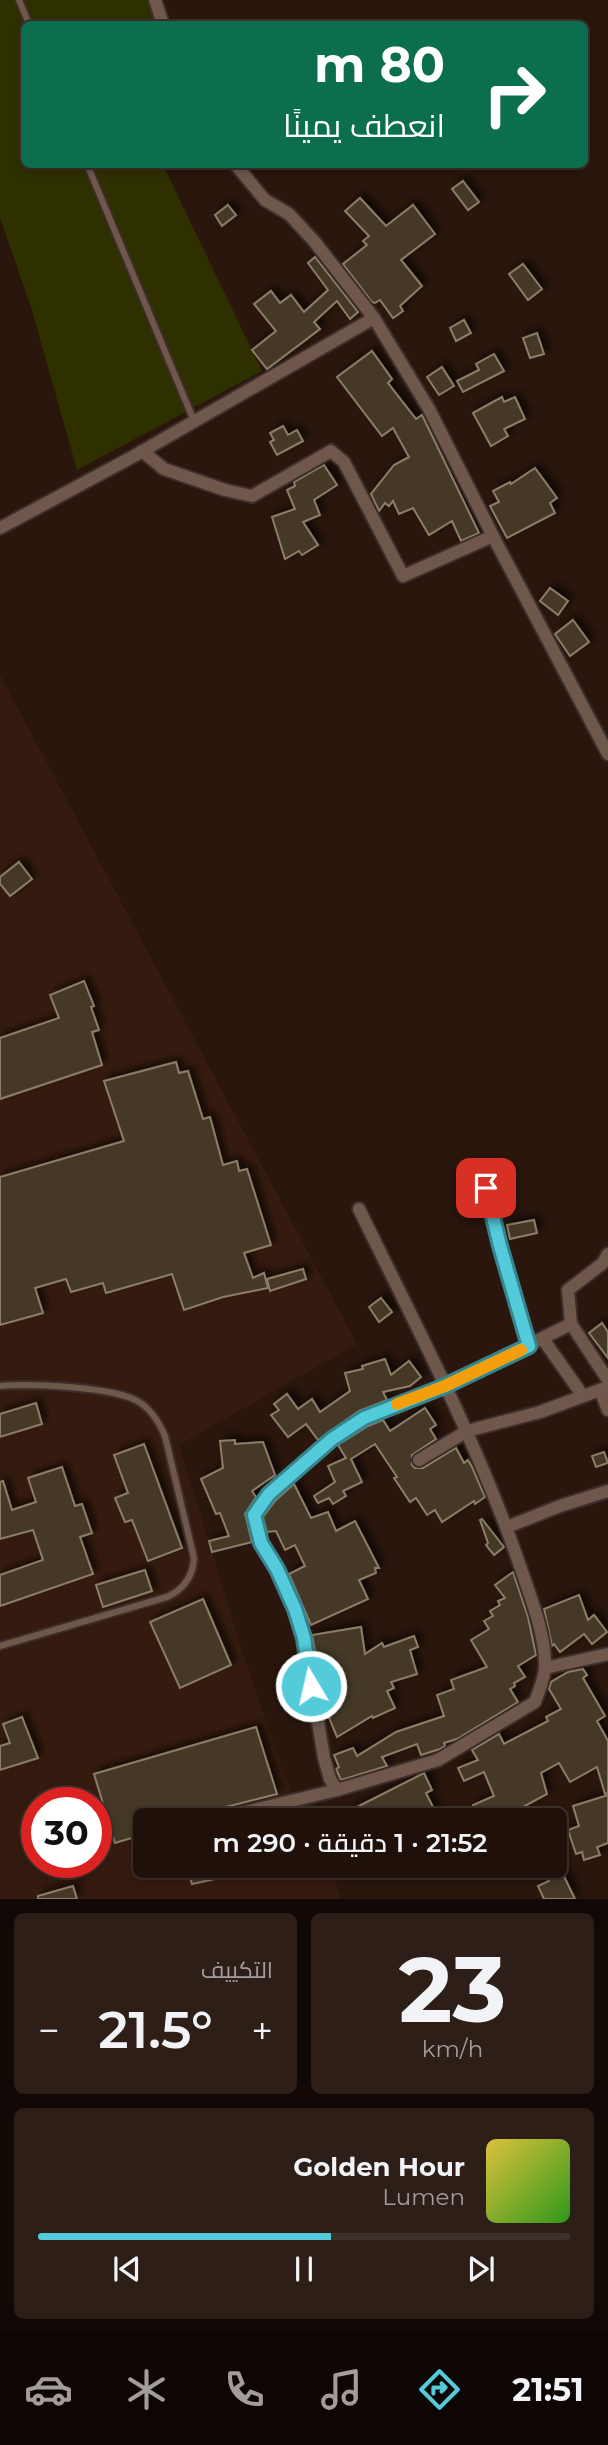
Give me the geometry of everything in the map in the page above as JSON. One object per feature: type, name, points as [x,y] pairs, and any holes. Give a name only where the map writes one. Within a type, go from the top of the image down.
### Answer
[{"type":"street","points":[[155,0],[162,21]]},
{"type":"street","points":[[238,168],[265,200],[289,214],[314,241],[374,318],[429,409],[608,754]]},
{"type":"street","points":[[0,528],[142,451],[374,318]]},
{"type":"street","points":[[142,451],[164,469],[225,491],[252,496],[331,451],[344,462],[403,576],[493,536]]},
{"type":"street","points":[[486,1188],[529,1346]]},
{"type":"street","points":[[262,1808],[337,1790],[438,1759],[536,1702],[545,1668],[543,1646],[528,1588],[507,1527],[467,1431],[359,1209]]},
{"type":"street","points":[[607,1408],[605,1379],[571,1324],[568,1290],[603,1263],[608,1254]]},
{"type":"street","points":[[337,1790],[330,1779],[324,1758],[304,1638],[295,1609],[277,1569],[261,1543],[254,1515],[269,1494],[332,1439],[364,1418],[445,1386],[571,1324]]},
{"type":"street","points":[[542,1339],[583,1396]]},
{"type":"street","points":[[419,1460],[467,1431],[540,1412],[583,1396],[605,1379]]},
{"type":"street","points":[[507,1527],[608,1491]]},
{"type":"street","points":[[545,1668],[608,1654]]},
{"type":"lane","points":[[19,0],[28,21]]},
{"type":"lane","points":[[89,168],[195,421]]},
{"type":"lane","points":[[0,1386],[19,1384],[113,1392],[131,1397],[146,1407],[157,1420],[164,1436],[194,1558],[194,1567],[187,1582],[182,1589],[167,1597],[0,1646]]},
{"type":"shaded area","points":[[0,0],[148,0],[155,21],[21,21],[21,168],[164,168],[262,371],[77,470],[31,307],[0,218]]},
{"type":"shaded area","points":[[0,675],[357,1344],[179,1445],[245,1660],[293,1798],[310,1794],[314,1808],[133,1808],[133,1878],[335,1878],[341,1899],[2,1899]]},
{"type":"building","points":[[463,181],[479,202],[468,210],[452,189]]},
{"type":"building","points":[[360,198],[386,226],[413,205],[435,234],[401,260],[422,286],[400,306],[403,311],[393,318],[380,300],[372,302],[343,264],[367,245],[363,241],[369,236],[345,211]]},
{"type":"building","points":[[228,205],[236,215],[222,226],[215,215]]},
{"type":"building","points":[[315,257],[358,312],[350,319],[337,301],[314,322],[320,329],[267,369],[252,350],[276,331],[254,304],[271,291],[280,303],[291,295],[304,312],[328,290],[308,263]]},
{"type":"building","points":[[523,264],[542,289],[528,300],[509,274]]},
{"type":"building","points":[[464,320],[471,333],[456,341],[450,328]]},
{"type":"building","points":[[537,333],[544,354],[530,358],[523,338]]},
{"type":"building","points":[[372,351],[392,379],[388,383],[416,419],[422,415],[479,533],[461,541],[452,521],[429,535],[413,508],[399,514],[393,501],[389,506],[385,503],[379,511],[371,494],[394,465],[409,457],[393,428],[382,436],[337,377]]},
{"type":"building","points":[[494,354],[504,371],[463,392],[457,381],[479,370],[476,364]]},
{"type":"building","points":[[442,367],[454,386],[439,395],[427,377]]},
{"type":"building","points":[[502,397],[504,402],[515,397],[525,419],[504,429],[508,436],[491,446],[473,413]]},
{"type":"building","points":[[283,426],[288,435],[297,430],[303,441],[277,455],[270,442],[274,440],[270,433]]},
{"type":"building","points":[[324,465],[337,485],[314,500],[320,515],[303,522],[318,545],[302,555],[299,551],[285,559],[272,517],[295,509],[287,490],[295,486],[294,482]]},
{"type":"building","points":[[535,468],[557,498],[550,503],[555,513],[507,538],[490,506],[499,502],[493,491],[510,482],[511,484]]},
{"type":"building","points":[[550,588],[568,601],[558,615],[540,601]]},
{"type":"building","points":[[573,620],[589,642],[570,656],[555,634]]},
{"type":"building","points":[[19,862],[32,879],[10,896],[0,884],[0,877]]},
{"type":"building","points":[[84,981],[94,1006],[91,1007],[99,1030],[92,1032],[102,1065],[0,1099],[0,1038],[59,1018],[50,995]]},
{"type":"building","points":[[176,1062],[179,1073],[188,1071],[203,1119],[210,1117],[223,1165],[237,1161],[239,1171],[247,1169],[271,1245],[244,1253],[253,1278],[264,1273],[268,1288],[223,1297],[184,1310],[172,1274],[106,1293],[103,1283],[71,1292],[66,1279],[35,1288],[43,1313],[0,1325],[0,1177],[124,1141],[104,1081]]},
{"type":"building","points":[[534,1220],[537,1233],[510,1239],[507,1225]]},
{"type":"building","points":[[303,1269],[306,1279],[270,1291],[267,1279]]},
{"type":"building","points":[[381,1298],[392,1312],[379,1322],[369,1307]]},
{"type":"building","points":[[602,1323],[608,1332],[608,1358],[589,1333]]},
{"type":"building","points":[[385,1359],[391,1375],[409,1361],[421,1377],[410,1386],[383,1392],[387,1400],[359,1411],[318,1440],[306,1424],[288,1437],[271,1415],[279,1410],[274,1404],[287,1394],[298,1409],[312,1399],[320,1412],[350,1391],[345,1373],[363,1369],[362,1366]]},
{"type":"building","points":[[36,1403],[42,1424],[0,1437],[0,1414]]},
{"type":"building","points":[[425,1408],[436,1425],[430,1429],[436,1439],[412,1455],[412,1465],[415,1468],[423,1468],[456,1448],[464,1463],[468,1460],[485,1497],[442,1522],[435,1510],[427,1515],[416,1498],[410,1502],[375,1444],[351,1459],[362,1482],[343,1491],[346,1496],[333,1504],[329,1498],[318,1503],[314,1496],[335,1482],[328,1466],[346,1458],[338,1445],[383,1420],[390,1431]]},
{"type":"building","points":[[235,1440],[235,1444],[263,1442],[275,1475],[252,1491],[256,1497],[245,1514],[252,1542],[212,1552],[209,1541],[229,1536],[201,1479],[223,1468],[220,1441]]},
{"type":"building","points":[[144,1444],[182,1548],[148,1561],[132,1520],[125,1522],[115,1498],[128,1493],[114,1455]]},
{"type":"building","points":[[604,1452],[608,1463],[596,1467],[592,1456]]},
{"type":"building","points":[[62,1467],[75,1506],[82,1504],[92,1533],[80,1537],[93,1574],[0,1606],[0,1575],[43,1560],[33,1530],[0,1539],[0,1482],[3,1481],[12,1510],[36,1502],[28,1478]]},
{"type":"building","points":[[294,1484],[311,1518],[328,1512],[336,1531],[355,1521],[379,1568],[375,1568],[376,1573],[359,1580],[368,1599],[311,1625],[289,1574],[305,1566],[295,1545],[285,1550],[276,1531],[267,1532],[263,1517],[276,1500]]},
{"type":"building","points":[[482,1519],[504,1547],[494,1555],[486,1545],[488,1543],[480,1520]]},
{"type":"building","points":[[145,1570],[152,1591],[103,1607],[96,1585]]},
{"type":"building","points":[[513,1572],[528,1617],[536,1655],[518,1666],[525,1677],[514,1683],[515,1686],[510,1689],[518,1702],[457,1739],[444,1743],[445,1746],[440,1749],[421,1755],[417,1744],[382,1757],[387,1766],[341,1780],[334,1755],[353,1748],[357,1756],[396,1732],[444,1716],[437,1695],[454,1689],[451,1680],[487,1667],[471,1640],[489,1629],[484,1621],[493,1616],[490,1611],[500,1605],[498,1601],[505,1598],[495,1585]]},
{"type":"building","points":[[579,1595],[588,1620],[594,1615],[607,1632],[592,1644],[584,1634],[560,1652],[554,1644],[552,1646],[544,1609]]},
{"type":"building","points":[[203,1599],[231,1665],[180,1688],[150,1622]]},
{"type":"building","points":[[361,1627],[365,1654],[382,1643],[384,1647],[414,1636],[418,1647],[410,1650],[417,1674],[391,1682],[394,1688],[387,1691],[395,1708],[373,1718],[372,1716],[337,1737],[325,1708],[323,1698],[328,1696],[321,1675],[325,1674],[312,1635]]},
{"type":"building","points":[[583,1669],[587,1675],[583,1678],[605,1716],[597,1721],[608,1741],[608,1793],[605,1794],[597,1767],[570,1782],[559,1763],[541,1773],[547,1794],[521,1808],[474,1808],[473,1805],[494,1796],[484,1772],[464,1781],[458,1768],[478,1760],[472,1750],[499,1734],[504,1744],[548,1721],[546,1717],[561,1709],[549,1689],[551,1682],[568,1672]]},
{"type":"building","points":[[22,1717],[38,1758],[0,1770],[0,1746],[10,1743],[3,1724]]},
{"type":"building","points":[[256,1727],[277,1794],[222,1808],[133,1808],[133,1838],[115,1843],[112,1833],[112,1787],[98,1787],[94,1774]]},
{"type":"building","points":[[424,1773],[432,1790],[426,1793],[434,1808],[355,1808]]},
{"type":"building","points":[[608,1795],[608,1843],[597,1847],[600,1855],[584,1860],[582,1852],[576,1854],[568,1830],[579,1826],[573,1806]]},
{"type":"building","points":[[190,1878],[220,1878],[192,1884]]},
{"type":"building","points":[[547,1878],[565,1878],[575,1899],[544,1899],[538,1886],[549,1881]]},
{"type":"building","points":[[73,1886],[77,1899],[38,1899],[38,1896]]},
{"type":"slow traffic","points":[[397,1404],[445,1386],[521,1350]]},
{"type":"route","points":[[311,1686],[304,1638],[295,1609],[277,1569],[261,1543],[254,1515],[269,1494],[332,1439],[364,1418],[445,1386],[529,1346],[486,1188]]}]
